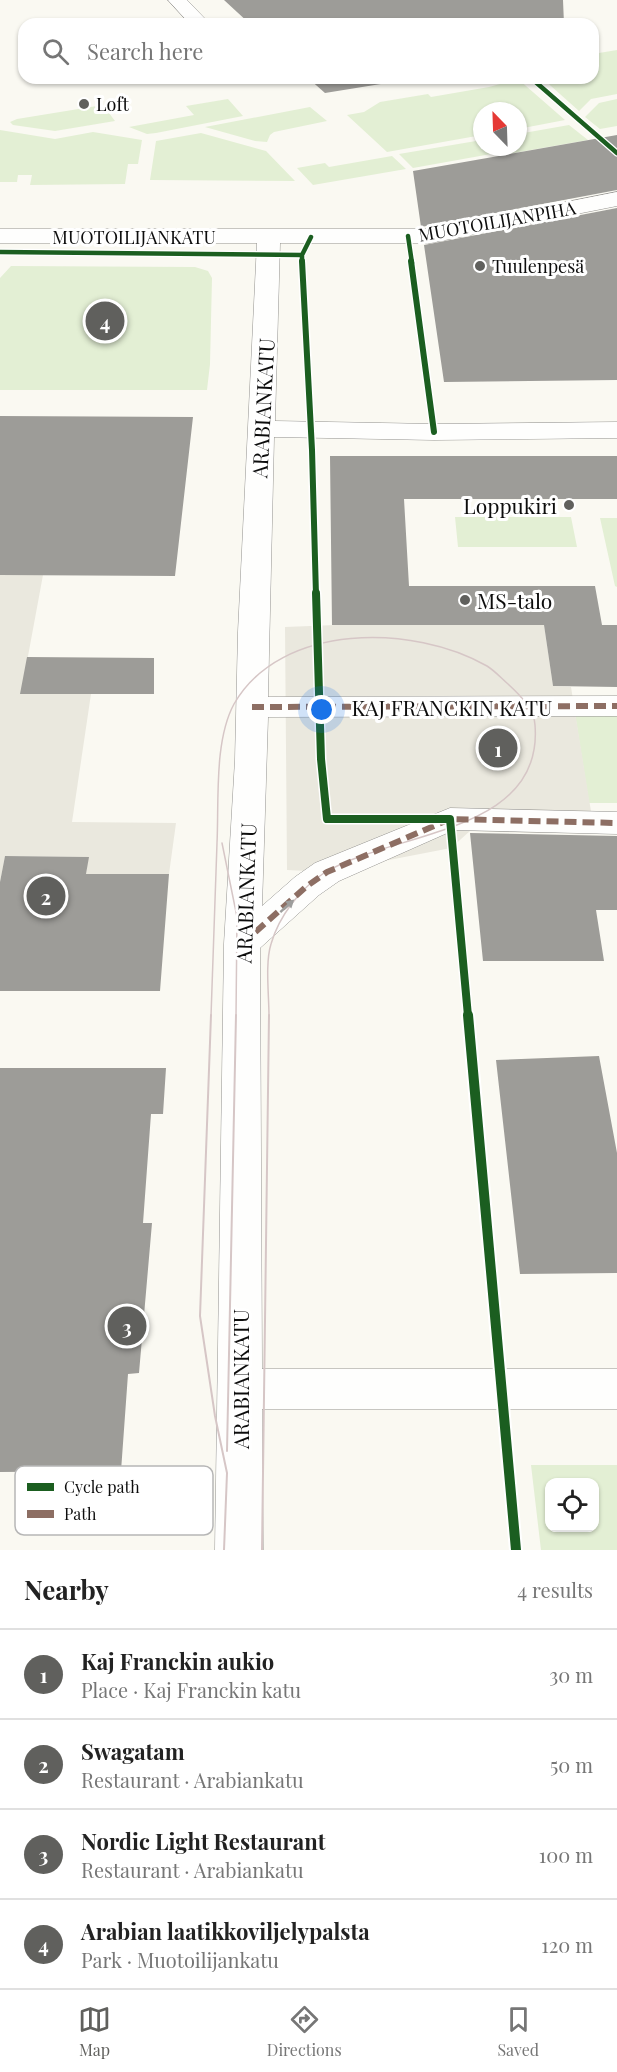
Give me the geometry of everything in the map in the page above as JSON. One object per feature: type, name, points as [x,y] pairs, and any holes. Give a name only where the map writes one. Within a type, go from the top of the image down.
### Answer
[{"type":"street","points":[[177,0],[195,18]]},
{"type":"street","name":"MUOTOILIJANPIHA","points":[[269,237],[430,236],[617,200]]},
{"type":"street","name":"MUOTOILIJANKATU","points":[[0,236],[269,237]]},
{"type":"street","name":"ARABIANKATU","points":[[239,1550],[242,944],[269,237]]},
{"type":"street","points":[[260,429],[434,432],[617,430]]},
{"type":"street","name":"KAJ FRANCKIN KATU","points":[[252,707],[617,706]]},
{"type":"street","points":[[242,944],[327,872],[450,819],[617,823]]},
{"type":"street","points":[[240,1389],[617,1389]]},
{"type":"green space","points":[[617,50],[617,94],[591,99],[579,111],[549,84],[599,84],[599,53]]},
{"type":"green space","points":[[500,84],[524,84],[565,120],[527,127],[527,102],[473,102],[473,137],[387,152],[347,115],[364,112],[380,102],[428,94],[431,97]]},
{"type":"green space","points":[[228,99],[243,116],[147,134],[129,127],[194,115],[186,106]]},
{"type":"green space","points":[[617,99],[617,126],[600,129],[585,117],[599,103]]},
{"type":"green space","points":[[103,105],[115,121],[55,131],[13,125],[10,122],[17,119]]},
{"type":"green space","points":[[310,107],[327,121],[274,132],[267,142],[255,141],[205,127]]},
{"type":"green space","points":[[569,125],[588,140],[527,151],[527,132]]},
{"type":"green space","points":[[0,130],[55,139],[93,132],[142,140],[138,164],[128,164],[125,184],[30,185],[32,175],[18,175],[17,182],[0,182]]},
{"type":"green space","points":[[201,133],[266,151],[295,181],[150,180],[156,141]]},
{"type":"green space","points":[[473,142],[473,156],[480,156],[413,168],[399,154]]},
{"type":"green space","points":[[392,156],[406,169],[313,185],[297,168],[325,163],[329,167]]},
{"type":"green space","points":[[11,266],[195,267],[208,271],[212,278],[210,364],[207,390],[0,390],[0,278]]},
{"type":"green space","points":[[455,517],[571,517],[577,547],[458,547]]},
{"type":"green space","points":[[600,518],[617,518],[617,587],[615,586]]},
{"type":"green space","points":[[575,714],[617,714],[617,803],[589,803]]},
{"type":"green space","points":[[531,1465],[617,1465],[617,1550],[541,1550]]},
{"type":"shaded area","points":[[0,575],[43,575],[21,694],[91,694],[72,822],[176,823],[169,874],[86,874],[88,857],[5,856],[0,882]]},
{"type":"shaded area","points":[[544,625],[553,686],[571,687],[594,830],[535,833],[470,831],[451,848],[327,872],[287,870],[285,627]]},
{"type":"building","points":[[224,0],[563,0],[564,18],[244,18]]},
{"type":"building","points":[[315,84],[381,84],[325,93]]},
{"type":"building","points":[[617,135],[617,190],[421,227],[413,171],[498,156],[527,156],[527,151]]},
{"type":"building","points":[[617,208],[617,380],[444,382],[424,245]]},
{"type":"building","points":[[0,416],[193,417],[175,576],[0,575]]},
{"type":"building","points":[[330,456],[617,456],[617,499],[404,499],[409,586],[595,586],[602,625],[617,625],[617,687],[553,686],[544,625],[332,625]]},
{"type":"building","points":[[27,657],[154,658],[154,694],[20,694]]},
{"type":"building","points":[[470,833],[617,836],[617,910],[596,910],[604,961],[483,961]]},
{"type":"building","points":[[5,856],[89,857],[86,874],[169,874],[160,991],[0,991],[0,882]]},
{"type":"building","points":[[599,1056],[617,1153],[617,1273],[520,1274],[496,1060]]},
{"type":"building","points":[[0,1068],[166,1068],[163,1114],[151,1114],[143,1223],[152,1223],[139,1373],[128,1374],[121,1466],[15,1466],[15,1472],[0,1472]]},
{"type":"tram line","points":[[211,1016],[220,753],[223,735],[234,704],[255,677],[283,658],[315,645],[351,638],[387,638],[423,643],[457,652],[487,666],[522,698],[534,719],[531,761],[515,789],[490,809],[458,825],[353,859],[315,879],[285,913],[271,944],[268,970],[269,1016]]},
{"type":"tram line","points":[[222,843],[237,917],[236,1016]]},
{"type":"tram line","points":[[211,1015],[200,1316],[215,1416],[227,1473],[224,1550]]},
{"type":"tram line","points":[[227,1451],[236,1015]]},
{"type":"tram line","points":[[262,1550],[269,1016]]},
{"type":"marked path","points":[[252,707],[617,706]]},
{"type":"marked path","points":[[242,944],[307,886],[327,872],[450,819],[617,823]]},
{"type":"cycle path","points":[[538,84],[617,153]]},
{"type":"cycle path","points":[[408,236],[434,432]]},
{"type":"cycle path","points":[[311,237],[302,255],[312,450],[321,759],[327,819],[450,819],[516,1550]]},
{"type":"cycle path","points":[[0,252],[302,255]]},
{"type":"place","name":"Loft","points":[[84,104]]},
{"type":"place","name":"Tuulenpesä","points":[[480,266]]},
{"type":"place","name":"Arabian laatikkoviljelypalsta","points":[[105,321]]},
{"type":"place","name":"Loppukiri","points":[[569,505]]},
{"type":"place","name":"MS-talo","points":[[465,600]]},
{"type":"place","name":"Kaj Franckin aukio","points":[[498,748]]},
{"type":"place","name":"Swagatam","points":[[46,896]]},
{"type":"place","name":"Nordic Light Restaurant","points":[[127,1326]]}]
